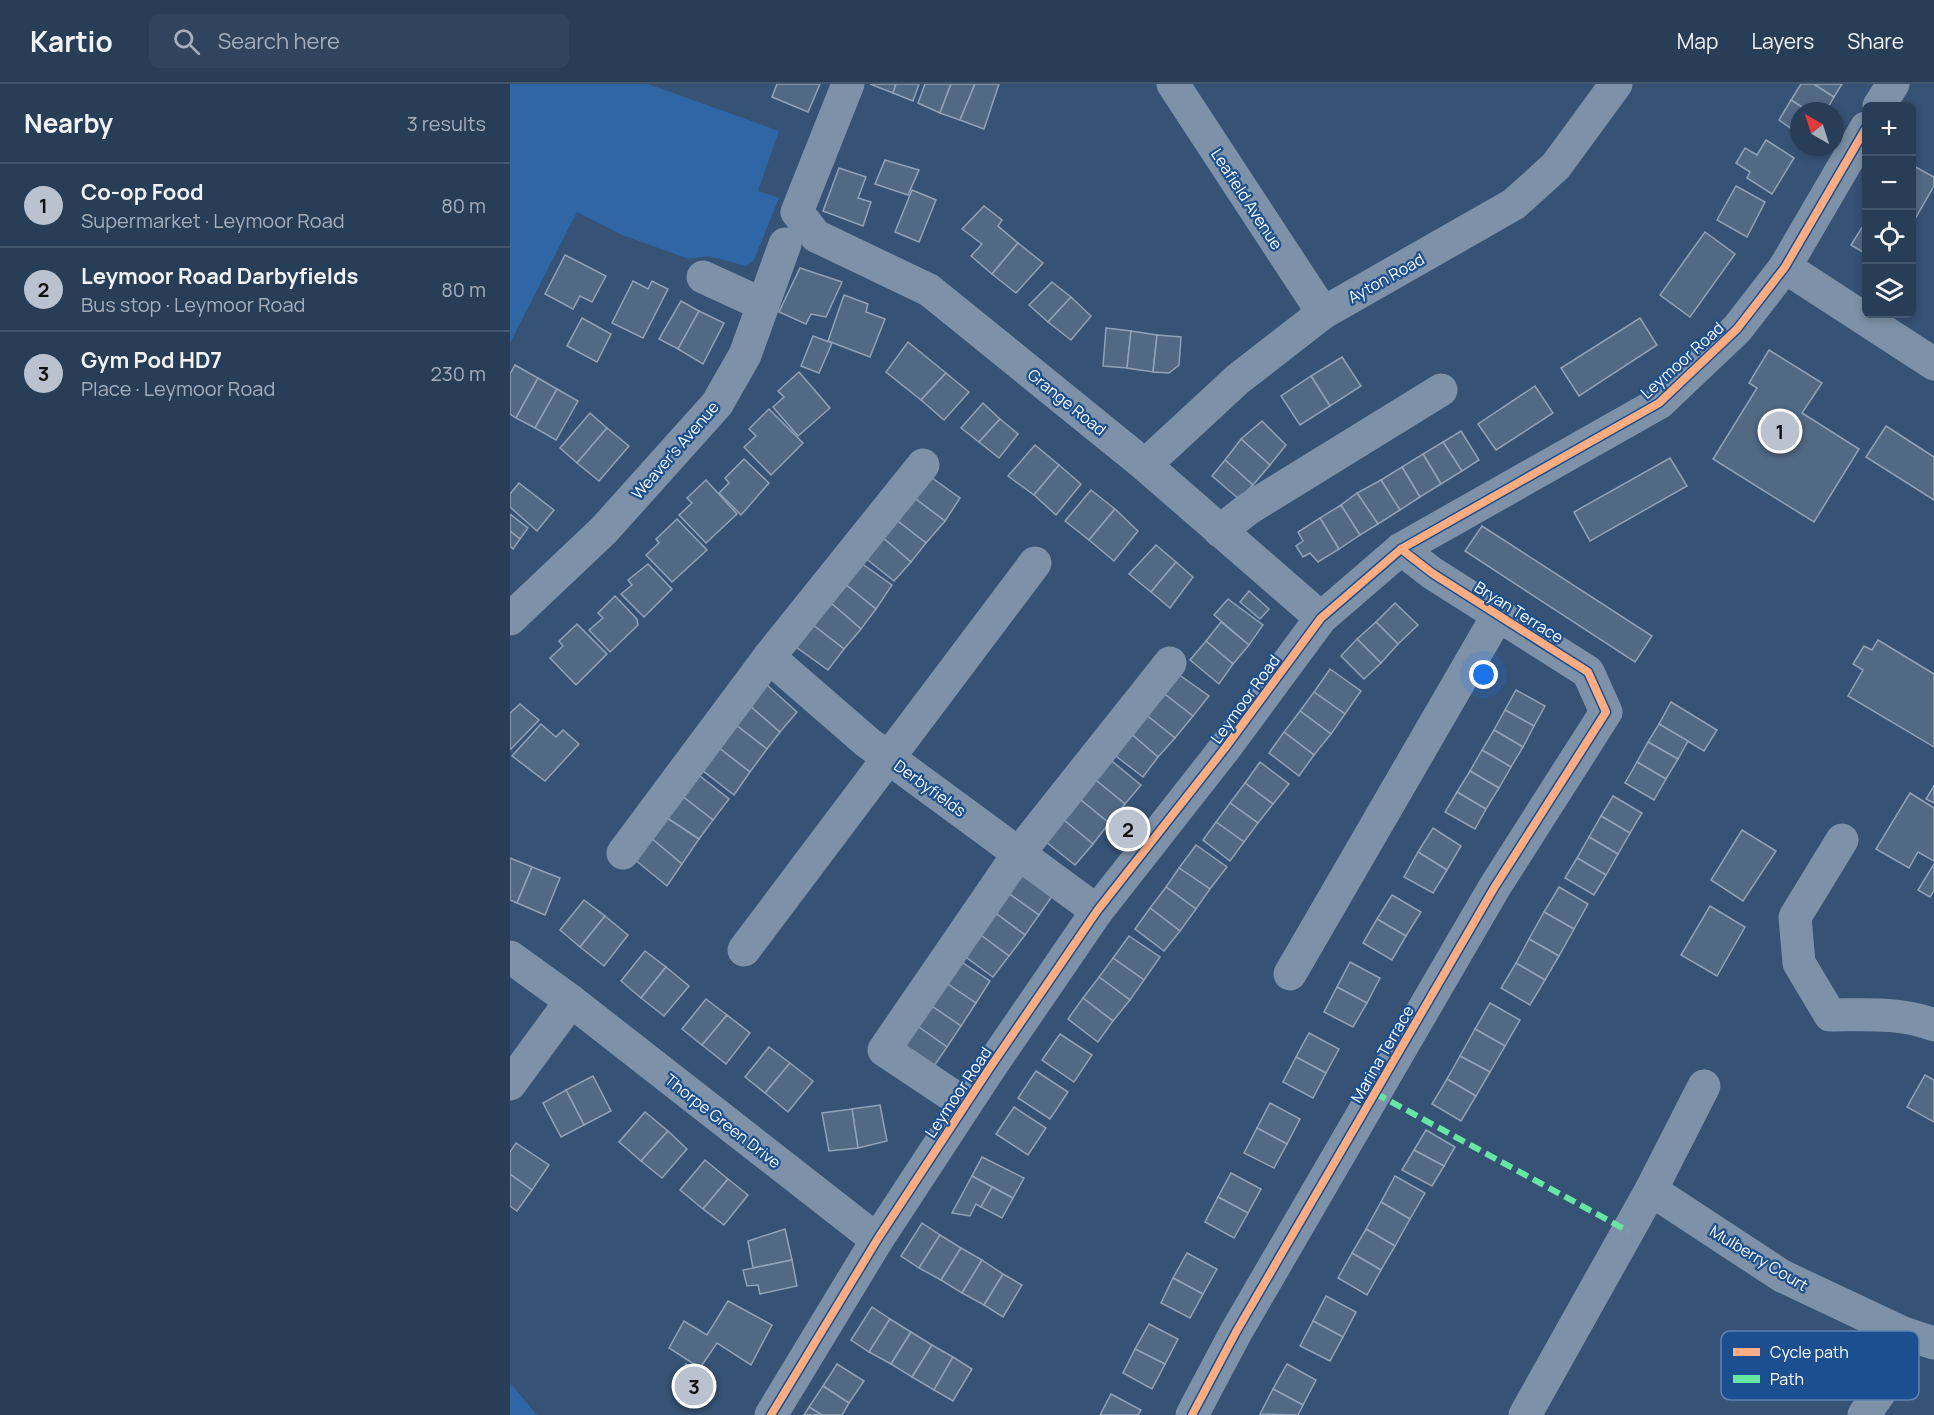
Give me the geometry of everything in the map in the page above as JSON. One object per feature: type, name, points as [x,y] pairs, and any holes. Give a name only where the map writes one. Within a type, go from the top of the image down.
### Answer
[{"type":"street","name":"Grange Road","points":[[848,84],[797,212],[816,236],[928,290],[1145,465],[1321,618]]},
{"type":"street","name":"Leafield Avenue","points":[[1173,84],[1323,314]]},
{"type":"street","name":"Ayton Road","points":[[1145,465],[1238,379],[1323,314],[1514,204],[1556,166],[1616,84]]},
{"type":"street","points":[[1882,102],[1893,84]]},
{"type":"street","name":"Leymoor Road","points":[[771,1415],[877,1240],[965,1104],[1097,911],[1225,748],[1321,618],[1401,549],[1659,403],[1737,329],[1785,267],[1862,135]]},
{"type":"street","name":"Weaver's Avenue","points":[[510,619],[603,530],[717,404],[745,355],[785,244]]},
{"type":"street","points":[[1785,267],[1934,364]]},
{"type":"street","points":[[703,277],[762,304]]},
{"type":"street","points":[[1220,531],[1248,509],[1441,390]]},
{"type":"street","points":[[623,853],[769,657],[922,465]]},
{"type":"street","name":"Bryan Terrace","points":[[1401,549],[1432,573],[1588,672],[1606,712]]},
{"type":"street","points":[[744,950],[1035,563]]},
{"type":"street","points":[[1290,974],[1498,615]]},
{"type":"street","name":"Derbyfields","points":[[769,657],[890,758],[1097,911]]},
{"type":"street","points":[[965,1104],[884,1050],[1019,853],[1170,663]]},
{"type":"street","name":"Marina Terrace","points":[[1192,1415],[1236,1332],[1494,888],[1606,712]]},
{"type":"street","points":[[1842,840],[1795,917],[1800,963],[1830,1016],[1872,1014],[1916,1018],[1934,1025]]},
{"type":"street","name":"Thorpe Green Drive","points":[[510,957],[877,1240]]},
{"type":"street","points":[[510,1084],[570,1001]]},
{"type":"street","points":[[1529,1414],[1651,1190],[1704,1086]]},
{"type":"street","name":"Mulberry Court","points":[[1651,1190],[1782,1276],[1899,1331]]},
{"type":"street","name":"Mulberry Court","points":[[1919,1338],[1934,1343]]},
{"type":"street","points":[[1864,1415],[1874,1400]]},
{"type":"shaded area","points":[[510,84],[648,84],[779,131],[758,191],[779,198],[754,260],[746,266],[708,256],[689,259],[622,235],[577,212],[510,343]]},
{"type":"shaded area","points":[[510,1383],[537,1415],[510,1415]]},
{"type":"building","points":[[777,84],[820,84],[808,112],[772,97]]},
{"type":"building","points":[[870,84],[896,84],[893,93]]},
{"type":"building","points":[[896,84],[919,84],[913,101],[893,93]]},
{"type":"building","points":[[925,84],[951,84],[940,113],[918,103]]},
{"type":"building","points":[[951,84],[975,84],[960,120],[940,113]]},
{"type":"building","points":[[975,84],[999,84],[984,129],[960,120]]},
{"type":"building","points":[[1801,84],[1814,84],[1834,97],[1831,102],[1794,102],[1791,100]]},
{"type":"building","points":[[1814,84],[1842,84],[1834,97]]},
{"type":"building","points":[[1791,100],[1794,102],[1790,102],[1790,128],[1779,120]]},
{"type":"building","points":[[1766,140],[1794,158],[1772,194],[1747,178],[1750,172],[1736,163],[1745,148],[1757,155]]},
{"type":"building","points":[[885,160],[919,170],[908,195],[875,184]]},
{"type":"building","points":[[1916,167],[1934,177],[1934,186],[1916,217]]},
{"type":"building","points":[[839,168],[866,177],[858,198],[871,202],[863,226],[823,211]]},
{"type":"building","points":[[1736,186],[1765,202],[1747,237],[1717,220]]},
{"type":"building","points":[[912,190],[936,200],[919,242],[895,232]]},
{"type":"building","points":[[984,206],[1002,220],[998,226],[1018,243],[992,274],[971,256],[982,244],[962,229]]},
{"type":"building","points":[[1862,227],[1862,252],[1851,245]]},
{"type":"building","points":[[1705,232],[1735,254],[1690,317],[1660,295]]},
{"type":"building","points":[[1018,243],[1043,263],[1016,293],[992,274]]},
{"type":"building","points":[[565,255],[606,276],[592,302],[580,296],[573,309],[545,294]]},
{"type":"building","points":[[800,268],[842,282],[826,317],[811,314],[806,324],[779,312]]},
{"type":"building","points":[[633,281],[648,289],[652,281],[668,289],[643,338],[612,323]]},
{"type":"building","points":[[1052,282],[1071,297],[1048,322],[1029,305]]},
{"type":"building","points":[[844,295],[868,304],[866,312],[885,319],[870,357],[828,341]]},
{"type":"building","points":[[1071,297],[1091,316],[1071,340],[1048,322]]},
{"type":"building","points":[[681,301],[699,311],[678,349],[659,339]]},
{"type":"building","points":[[699,311],[724,323],[703,364],[678,349]]},
{"type":"building","points":[[582,318],[611,334],[597,362],[567,346]]},
{"type":"building","points":[[1640,318],[1657,345],[1579,396],[1561,368]]},
{"type":"building","points":[[1106,328],[1131,331],[1127,368],[1103,366]]},
{"type":"building","points":[[1131,331],[1157,335],[1153,372],[1127,368]]},
{"type":"building","points":[[1157,335],[1181,337],[1179,365],[1169,373],[1153,372]]},
{"type":"building","points":[[813,336],[832,343],[819,373],[801,366]]},
{"type":"building","points":[[908,342],[946,373],[921,400],[886,372]]},
{"type":"building","points":[[1769,350],[1822,383],[1802,413],[1859,449],[1814,522],[1713,459],[1757,388],[1749,383]]},
{"type":"building","points":[[1342,357],[1361,386],[1330,406],[1311,376]]},
{"type":"building","points":[[515,365],[538,378],[516,418],[510,414],[510,374]]},
{"type":"building","points":[[799,372],[830,408],[798,436],[773,407],[784,397],[778,391]]},
{"type":"building","points":[[946,373],[969,392],[944,420],[921,400]]},
{"type":"building","points":[[1311,376],[1330,406],[1300,425],[1281,396]]},
{"type":"building","points":[[538,378],[557,389],[535,428],[516,418]]},
{"type":"building","points":[[1535,386],[1553,413],[1496,450],[1478,424]]},
{"type":"building","points":[[557,389],[578,401],[556,440],[535,428]]},
{"type":"building","points":[[983,403],[1000,419],[979,442],[961,428]]},
{"type":"building","points":[[769,409],[803,443],[771,475],[744,447],[756,436],[749,429]]},
{"type":"building","points":[[590,413],[607,428],[577,463],[560,448]]},
{"type":"building","points":[[1000,419],[1018,434],[999,458],[979,442]]},
{"type":"building","points":[[1262,421],[1286,445],[1270,465],[1241,439]]},
{"type":"building","points":[[1886,426],[1934,457],[1934,500],[1866,457]]},
{"type":"building","points":[[607,428],[629,446],[599,481],[577,463]]},
{"type":"building","points":[[1461,431],[1479,460],[1462,471],[1443,442]]},
{"type":"building","points":[[1241,439],[1270,465],[1253,485],[1225,460]]},
{"type":"building","points":[[1443,442],[1462,471],[1441,484],[1423,454]]},
{"type":"building","points":[[1035,445],[1059,465],[1034,495],[1008,476]]},
{"type":"building","points":[[1423,454],[1441,484],[1420,497],[1402,467]]},
{"type":"building","points":[[1670,458],[1687,486],[1590,541],[1574,512]]},
{"type":"building","points":[[744,459],[769,483],[741,515],[719,493],[729,483],[725,478]]},
{"type":"building","points":[[1225,460],[1253,485],[1239,499],[1212,476]]},
{"type":"building","points":[[1059,465],[1081,484],[1056,515],[1034,495]]},
{"type":"building","points":[[1402,467],[1420,497],[1400,510],[1381,480]]},
{"type":"building","points":[[928,475],[960,498],[945,521],[913,497]]},
{"type":"building","points":[[706,480],[737,514],[706,543],[679,515],[692,503],[687,498]]},
{"type":"building","points":[[1381,480],[1400,510],[1378,524],[1357,493]]},
{"type":"building","points":[[519,483],[554,510],[537,531],[510,507],[510,494]]},
{"type":"building","points":[[1091,490],[1115,509],[1089,540],[1065,521]]},
{"type":"building","points":[[1357,493],[1378,524],[1360,535],[1341,505]]},
{"type":"building","points":[[913,497],[945,521],[926,543],[895,519]]},
{"type":"building","points":[[1341,505],[1360,535],[1339,549],[1320,518]]},
{"type":"building","points":[[1115,509],[1138,531],[1114,561],[1089,540]]},
{"type":"building","points":[[510,514],[528,528],[520,539],[510,531]]},
{"type":"building","points":[[1320,518],[1339,549],[1318,562],[1310,553],[1303,557],[1296,546],[1303,541],[1298,532]]},
{"type":"building","points":[[677,519],[707,550],[672,582],[646,555],[659,543],[656,539]]},
{"type":"building","points":[[895,519],[926,543],[911,562],[882,537]]},
{"type":"building","points":[[1482,526],[1652,636],[1635,662],[1465,551]]},
{"type":"building","points":[[510,531],[520,539],[513,549],[510,546]]},
{"type":"building","points":[[882,537],[911,562],[894,581],[864,557]]},
{"type":"building","points":[[1156,545],[1176,562],[1151,592],[1129,574]]},
{"type":"building","points":[[1176,562],[1193,577],[1170,608],[1151,592]]},
{"type":"building","points":[[861,563],[892,585],[876,609],[845,584]]},
{"type":"building","points":[[648,564],[672,589],[644,617],[621,594],[632,585],[628,580]]},
{"type":"building","points":[[845,584],[876,609],[861,629],[831,603]]},
{"type":"building","points":[[1249,591],[1269,609],[1260,619],[1240,602]]},
{"type":"building","points":[[615,596],[637,619],[638,625],[610,652],[589,630],[603,618],[598,613]]},
{"type":"building","points":[[1228,599],[1263,625],[1249,645],[1214,615]]},
{"type":"building","points":[[831,603],[861,629],[844,649],[813,625]]},
{"type":"building","points":[[1395,603],[1418,625],[1398,644],[1376,622]]},
{"type":"building","points":[[1221,622],[1249,645],[1233,664],[1206,641]]},
{"type":"building","points":[[1376,622],[1398,644],[1381,663],[1357,639]]},
{"type":"building","points":[[577,624],[607,654],[576,685],[550,658],[563,646],[559,641]]},
{"type":"building","points":[[813,625],[844,649],[828,670],[796,647]]},
{"type":"building","points":[[1357,639],[1381,663],[1364,679],[1341,656]]},
{"type":"building","points":[[1878,640],[1934,674],[1934,747],[1848,696],[1863,670],[1853,664],[1864,646],[1872,650]]},
{"type":"building","points":[[1206,641],[1233,664],[1219,684],[1190,660]]},
{"type":"building","points":[[1330,669],[1361,691],[1345,714],[1314,692]]},
{"type":"building","points":[[1178,674],[1209,696],[1193,716],[1162,692]]},
{"type":"building","points":[[767,685],[797,712],[780,732],[750,706]]},
{"type":"building","points":[[1516,690],[1545,706],[1534,726],[1505,710]]},
{"type":"building","points":[[1162,692],[1193,716],[1175,738],[1145,714]]},
{"type":"building","points":[[1314,692],[1345,714],[1331,734],[1300,711]]},
{"type":"building","points":[[1671,702],[1717,730],[1704,751],[1659,724]]},
{"type":"building","points":[[520,704],[539,720],[510,750],[510,713]]},
{"type":"building","points":[[750,706],[780,732],[767,749],[736,725]]},
{"type":"building","points":[[1505,710],[1534,726],[1523,747],[1494,730]]},
{"type":"building","points":[[1300,711],[1331,734],[1314,755],[1284,732]]},
{"type":"building","points":[[1145,714],[1175,738],[1158,757],[1129,732]]},
{"type":"building","points":[[541,724],[556,737],[563,730],[579,744],[545,781],[512,756]]},
{"type":"building","points":[[1659,724],[1688,741],[1678,759],[1648,742]]},
{"type":"building","points":[[736,725],[767,749],[750,772],[719,748]]},
{"type":"building","points":[[1494,730],[1523,747],[1511,767],[1482,750]]},
{"type":"building","points":[[1129,732],[1158,757],[1143,777],[1112,753]]},
{"type":"building","points":[[1284,732],[1314,755],[1299,776],[1269,753]]},
{"type":"building","points":[[1648,742],[1678,759],[1666,779],[1637,762]]},
{"type":"building","points":[[719,748],[750,772],[734,795],[702,770]]},
{"type":"building","points":[[1482,750],[1511,767],[1499,788],[1470,771]]},
{"type":"building","points":[[1107,757],[1141,785],[1125,804],[1092,777]]},
{"type":"building","points":[[1260,762],[1289,784],[1273,804],[1245,783]]},
{"type":"building","points":[[1637,762],[1666,779],[1654,800],[1625,783]]},
{"type":"building","points":[[1470,771],[1499,788],[1486,809],[1457,792]]},
{"type":"building","points":[[700,776],[729,799],[713,820],[682,796]]},
{"type":"building","points":[[1092,777],[1125,804],[1109,823],[1076,796]]},
{"type":"building","points":[[1245,783],[1273,804],[1258,823],[1230,803]]},
{"type":"building","points":[[1934,786],[1934,803],[1926,799]]},
{"type":"building","points":[[1457,792],[1486,809],[1475,829],[1445,812]]},
{"type":"building","points":[[1910,793],[1934,808],[1934,861],[1918,852],[1909,868],[1876,849]]},
{"type":"building","points":[[682,796],[713,820],[699,839],[667,818]]},
{"type":"building","points":[[1076,796],[1109,823],[1093,844],[1059,816]]},
{"type":"building","points":[[1613,796],[1642,813],[1630,833],[1601,816]]},
{"type":"building","points":[[1230,803],[1258,823],[1244,842],[1216,822]]},
{"type":"building","points":[[1059,816],[1093,844],[1075,865],[1041,838]]},
{"type":"building","points":[[1601,816],[1630,833],[1618,854],[1589,837]]},
{"type":"building","points":[[667,818],[699,839],[682,864],[651,838]]},
{"type":"building","points":[[1216,822],[1244,842],[1230,861],[1203,840]]},
{"type":"building","points":[[1433,828],[1461,846],[1447,870],[1418,852]]},
{"type":"building","points":[[1742,830],[1776,851],[1743,901],[1711,880]]},
{"type":"building","points":[[1589,837],[1618,854],[1606,875],[1577,858]]},
{"type":"building","points":[[651,838],[682,864],[667,886],[634,859]]},
{"type":"building","points":[[1196,845],[1227,867],[1210,889],[1179,868]]},
{"type":"building","points":[[1418,852],[1447,870],[1433,893],[1404,877]]},
{"type":"building","points":[[510,858],[532,867],[517,903],[510,900]]},
{"type":"building","points":[[1577,858],[1606,875],[1594,895],[1565,878]]},
{"type":"building","points":[[1934,864],[1934,891],[1930,897],[1918,890]]},
{"type":"building","points":[[532,867],[560,878],[545,915],[517,903]]},
{"type":"building","points":[[1179,868],[1210,889],[1196,909],[1166,887]]},
{"type":"building","points":[[1024,871],[1055,892],[1039,915],[1008,893]]},
{"type":"building","points":[[1166,887],[1196,909],[1180,931],[1150,908]]},
{"type":"building","points":[[1559,887],[1588,904],[1574,929],[1544,912]]},
{"type":"building","points":[[1008,893],[1039,915],[1025,935],[994,912]]},
{"type":"building","points":[[1392,895],[1421,912],[1406,936],[1377,919]]},
{"type":"building","points":[[584,900],[605,916],[580,947],[560,930]]},
{"type":"building","points":[[1710,906],[1745,927],[1717,976],[1681,955]]},
{"type":"building","points":[[1150,908],[1180,931],[1164,951],[1135,929]]},
{"type":"building","points":[[994,912],[1025,935],[1009,956],[978,933]]},
{"type":"building","points":[[1544,912],[1574,929],[1559,956],[1529,939]]},
{"type":"building","points":[[605,916],[628,935],[604,966],[580,947]]},
{"type":"building","points":[[1377,919],[1406,936],[1392,960],[1363,943]]},
{"type":"building","points":[[978,933],[1009,956],[993,977],[963,955]]},
{"type":"building","points":[[1129,936],[1160,957],[1144,980],[1113,958]]},
{"type":"building","points":[[1529,939],[1559,956],[1545,980],[1516,963]]},
{"type":"building","points":[[645,951],[666,967],[641,998],[621,981]]},
{"type":"building","points":[[1113,958],[1144,980],[1130,1000],[1099,977]]},
{"type":"building","points":[[960,961],[990,981],[976,1003],[946,983]]},
{"type":"building","points":[[1350,962],[1380,978],[1367,1003],[1337,987]]},
{"type":"building","points":[[1516,963],[1545,980],[1530,1005],[1501,988]]},
{"type":"building","points":[[666,967],[689,986],[664,1016],[641,998]]},
{"type":"building","points":[[1099,977],[1130,1000],[1113,1021],[1083,998]]},
{"type":"building","points":[[946,983],[976,1003],[961,1026],[930,1005]]},
{"type":"building","points":[[1337,987],[1367,1003],[1353,1027],[1324,1012]]},
{"type":"building","points":[[1083,998],[1113,1021],[1098,1042],[1068,1019]]},
{"type":"building","points":[[706,999],[727,1015],[702,1045],[682,1029]]},
{"type":"building","points":[[1490,1003],[1520,1020],[1505,1046],[1475,1029]]},
{"type":"building","points":[[930,1005],[961,1026],[947,1047],[916,1025]]},
{"type":"building","points":[[727,1015],[750,1033],[726,1064],[702,1045]]},
{"type":"building","points":[[916,1025],[947,1047],[932,1069],[900,1047]]},
{"type":"building","points":[[1475,1029],[1505,1046],[1490,1072],[1460,1056]]},
{"type":"building","points":[[1309,1033],[1339,1049],[1326,1073],[1296,1057]]},
{"type":"building","points":[[1060,1034],[1092,1055],[1074,1082],[1042,1060]]},
{"type":"building","points":[[769,1047],[790,1063],[765,1093],[745,1077]]},
{"type":"building","points":[[1460,1056],[1490,1072],[1476,1096],[1447,1079]]},
{"type":"building","points":[[1296,1057],[1326,1073],[1313,1098],[1283,1082]]},
{"type":"building","points":[[790,1063],[813,1081],[788,1112],[765,1093]]},
{"type":"building","points":[[1036,1071],[1068,1092],[1050,1119],[1018,1098]]},
{"type":"building","points":[[1925,1075],[1934,1080],[1934,1122],[1907,1107]]},
{"type":"building","points":[[593,1076],[611,1111],[584,1125],[566,1090]]},
{"type":"building","points":[[1447,1079],[1476,1096],[1461,1121],[1432,1104]]},
{"type":"building","points":[[566,1090],[584,1125],[561,1137],[543,1103]]},
{"type":"building","points":[[1270,1103],[1300,1119],[1287,1144],[1257,1128]]},
{"type":"building","points":[[880,1105],[887,1141],[858,1148],[852,1109]]},
{"type":"building","points":[[1014,1107],[1046,1128],[1028,1155],[996,1134]]},
{"type":"building","points":[[852,1109],[858,1148],[829,1151],[822,1113]]},
{"type":"building","points":[[645,1112],[668,1131],[641,1161],[619,1142]]},
{"type":"building","points":[[1257,1128],[1287,1144],[1274,1168],[1244,1153]]},
{"type":"building","points":[[1426,1130],[1455,1147],[1444,1166],[1414,1150]]},
{"type":"building","points":[[668,1131],[687,1149],[662,1178],[641,1161]]},
{"type":"building","points":[[516,1143],[549,1165],[532,1190],[510,1174],[510,1152]]},
{"type":"building","points":[[1414,1150],[1444,1166],[1432,1186],[1402,1170]]},
{"type":"building","points":[[982,1157],[1024,1178],[1013,1198],[972,1176]]},
{"type":"building","points":[[705,1160],[728,1179],[703,1209],[680,1190]]},
{"type":"building","points":[[1231,1173],[1261,1189],[1248,1213],[1218,1197]]},
{"type":"building","points":[[510,1174],[532,1190],[517,1211],[510,1206]]},
{"type":"building","points":[[972,1176],[992,1187],[981,1207],[976,1204],[970,1216],[952,1213]]},
{"type":"building","points":[[1395,1176],[1425,1193],[1410,1219],[1381,1202]]},
{"type":"building","points":[[728,1179],[748,1195],[724,1225],[703,1209]]},
{"type":"building","points":[[992,1187],[1013,1198],[1002,1218],[981,1207]]},
{"type":"building","points":[[1218,1197],[1248,1213],[1234,1238],[1205,1222]]},
{"type":"building","points":[[1381,1202],[1410,1219],[1395,1246],[1366,1229]]},
{"type":"building","points":[[922,1223],[940,1235],[919,1268],[901,1256]]},
{"type":"building","points":[[785,1229],[792,1260],[753,1268],[748,1241]]},
{"type":"building","points":[[1366,1229],[1395,1246],[1381,1270],[1352,1253]]},
{"type":"building","points":[[940,1235],[961,1248],[941,1280],[919,1268]]},
{"type":"building","points":[[961,1248],[982,1260],[962,1293],[941,1280]]},
{"type":"building","points":[[1187,1253],[1217,1269],[1203,1294],[1173,1278]]},
{"type":"building","points":[[1352,1253],[1381,1270],[1367,1295],[1338,1278]]},
{"type":"building","points":[[792,1260],[797,1286],[760,1294],[758,1285],[747,1286],[743,1270]]},
{"type":"building","points":[[982,1260],[1003,1274],[984,1305],[962,1293]]},
{"type":"building","points":[[1003,1274],[1022,1285],[1003,1317],[984,1305]]},
{"type":"building","points":[[1173,1278],[1203,1294],[1190,1318],[1161,1303]]},
{"type":"building","points":[[1326,1296],[1356,1312],[1343,1337],[1313,1321]]},
{"type":"building","points":[[728,1301],[772,1325],[751,1365],[717,1343],[700,1368],[669,1348],[684,1321],[707,1335]]},
{"type":"building","points":[[872,1307],[890,1319],[869,1352],[851,1340]]},
{"type":"building","points":[[890,1319],[911,1332],[891,1364],[869,1352]]},
{"type":"building","points":[[1313,1321],[1343,1337],[1330,1361],[1300,1346]]},
{"type":"building","points":[[1149,1324],[1178,1339],[1165,1364],[1135,1349]]},
{"type":"building","points":[[911,1332],[932,1345],[912,1377],[891,1364]]},
{"type":"building","points":[[932,1345],[953,1357],[934,1390],[912,1377]]},
{"type":"building","points":[[1135,1349],[1165,1364],[1152,1389],[1123,1373]]},
{"type":"building","points":[[953,1357],[972,1369],[953,1401],[934,1390]]},
{"type":"building","points":[[686,1364],[716,1382],[701,1407],[673,1390]]},
{"type":"building","points":[[837,1364],[864,1381],[849,1403],[823,1386]]},
{"type":"building","points":[[1287,1364],[1316,1380],[1303,1405],[1273,1389]]},
{"type":"building","points":[[823,1386],[849,1403],[842,1415],[822,1415],[809,1407]]},
{"type":"building","points":[[1273,1389],[1303,1405],[1298,1415],[1260,1414]]},
{"type":"building","points":[[1111,1394],[1141,1410],[1138,1415],[1100,1415]]},
{"type":"building","points":[[809,1407],[822,1415],[804,1415]]},
{"type":"marked path","points":[[1375,1093],[1628,1231]]},
{"type":"cycle path","points":[[771,1415],[877,1240],[989,1069],[1097,911],[1225,748],[1321,618],[1401,549],[1659,403],[1737,329],[1785,267],[1862,135]]},
{"type":"cycle path","points":[[1192,1415],[1236,1332],[1494,888],[1606,712],[1588,672],[1432,573],[1401,549]]},
{"type":"place","name":"Co-op Food","points":[[1780,431]]},
{"type":"place","name":"Leymoor Road Darbyfields","points":[[1128,829]]},
{"type":"place","name":"Gym Pod HD7","points":[[694,1386]]}]
